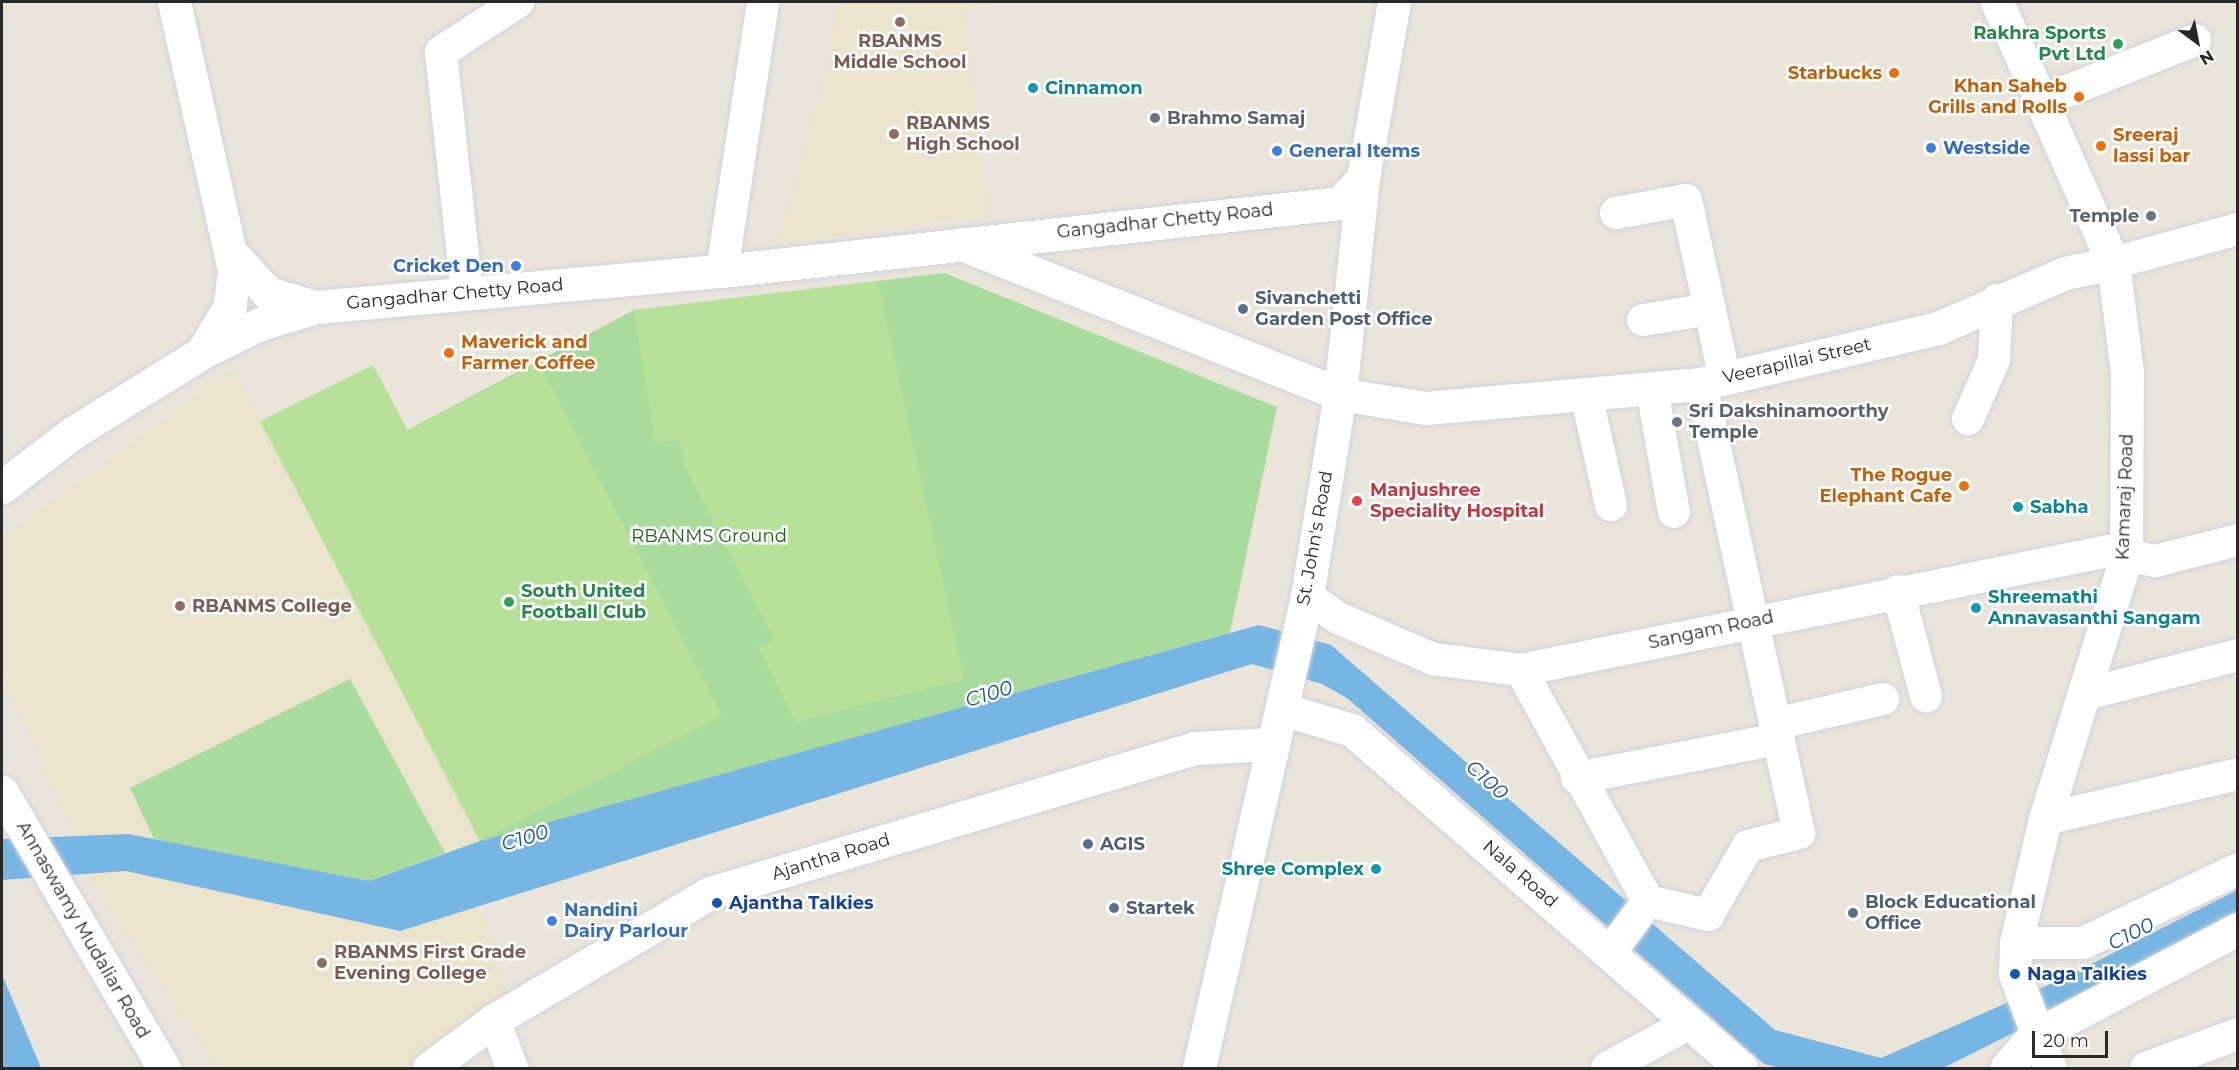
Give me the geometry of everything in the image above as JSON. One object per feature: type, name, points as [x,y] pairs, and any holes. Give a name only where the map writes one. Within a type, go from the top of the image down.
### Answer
[{"type":"street","points":[[174,2],[232,254],[230,306],[202,352]]},
{"type":"street","points":[[467,292],[441,52],[518,2]]},
{"type":"street","points":[[722,271],[763,2]]},
{"type":"street","name":"St. John's Road","points":[[1199,1068],[1274,744],[1297,630],[1307,596],[1340,394],[1363,178],[1394,2]]},
{"type":"street","name":"Kamaraj Road","points":[[1997,2],[2113,263],[2127,372],[2126,557],[2086,694],[2044,819],[2016,943],[2015,974],[2034,1036],[2050,1068]]},
{"type":"street","points":[[2042,101],[2195,40]]},
{"type":"street","name":"Gangadhar Chetty Road","points":[[2,487],[74,432],[202,352],[260,324],[316,307],[722,271],[956,242],[1340,203],[1363,178]]},
{"type":"street","points":[[1616,213],[1686,200],[1710,309],[1713,381],[1752,621],[1798,833],[1748,846],[1708,915],[1644,906]]},
{"type":"street","name":"Veerapillai Street","points":[[1340,394],[1425,408],[1713,381],[1938,327],[1997,300],[2066,273],[2113,263],[2238,229]]},
{"type":"street","name":"Gangadhar Chetty Road","points":[[956,242],[1340,394]]},
{"type":"street","points":[[232,254],[268,294],[316,307]]},
{"type":"street","points":[[1968,419],[1994,360],[1997,300]]},
{"type":"street","points":[[1644,320],[1710,309]]},
{"type":"street","points":[[1652,388],[1674,512]]},
{"type":"street","points":[[1586,394],[1611,505]]},
{"type":"street","name":"Sangam Road","points":[[1307,596],[1338,618],[1433,658],[1521,670],[1898,591],[2108,551],[2126,557],[2156,561],[2238,540]]},
{"type":"street","points":[[1898,591],[1926,696]]},
{"type":"street","points":[[2086,694],[2238,655]]},
{"type":"street","points":[[1521,670],[1644,906]]},
{"type":"street","name":"Nala Road","points":[[1283,698],[1352,730],[1741,1068]]},
{"type":"street","points":[[1578,778],[1776,731],[1883,699]]},
{"type":"street","name":"Ajantha Road","points":[[429,1068],[494,1020],[710,893],[1195,748],[1274,744]]},
{"type":"street","points":[[2044,819],[2238,774]]},
{"type":"street","name":"Annaswamy Mudaliar Road","points":[[2,792],[64,892],[164,1068]]},
{"type":"street","points":[[2016,943],[2083,943],[2238,869]]},
{"type":"street","points":[[1620,939],[1644,906]]},
{"type":"street","points":[[2006,1068],[2034,1036],[2238,930]]},
{"type":"street","points":[[494,1020],[512,1068]]},
{"type":"street","points":[[1607,1068],[1689,1023]]},
{"type":"street","points":[[2146,1068],[2238,1034]]},
{"type":"shaded area","name":"RBANMS High School","points":[[838,2],[1001,2],[964,8],[989,214],[779,244],[830,53]]},
{"type":"shaded area","name":"RBANMS College","points":[[233,369],[480,841],[369,881],[128,834],[74,836],[2,674],[2,538]]},
{"type":"shaded area","name":"RBANMS First Grade Evening College","points":[[126,871],[400,931],[480,906],[508,996],[404,1068],[219,1068],[85,874]]},
{"type":"green space","name":"RBANMS Ground","points":[[944,273],[1277,407],[1230,633],[480,841],[297,489],[634,310]]},
{"type":"green space","points":[[878,281],[964,679],[796,722],[759,647],[774,639],[685,467],[679,439],[655,444],[634,310]]},
{"type":"green space","name":"South United Football Club","points":[[539,363],[722,715],[480,841],[260,421],[373,365],[408,431]]},
{"type":"green space","points":[[350,679],[445,853],[369,881],[154,839],[130,788]]},
{"type":"water","name":"C100","points":[[1259,625],[1331,645],[1775,1030],[1881,1058],[2064,978],[2237,890],[2238,921],[1943,1068],[1781,1068],[1764,1064],[1347,698],[1322,684],[1252,664],[400,931],[126,871],[2,880],[2,839],[128,834],[369,881],[480,841]]},
{"type":"water","points":[[2,975],[4,979],[41,1068],[2,1068]]},
{"type":"place","name":"RBANMS Middle School","points":[[900,22]]},
{"type":"place","name":"Rakhra Sports Pvt Ltd","points":[[2118,44]]},
{"type":"place","name":"Starbucks","points":[[1894,73]]},
{"type":"place","name":"Cinnamon","points":[[1033,88]]},
{"type":"place","name":"Khan Saheb Grills and Rolls","points":[[2079,97]]},
{"type":"place","name":"Brahmo Samaj","points":[[1155,118]]},
{"type":"place","name":"RBANMS High School","points":[[894,134]]},
{"type":"place","name":"Sreeraj lassi bar","points":[[2101,146]]},
{"type":"place","name":"Westside","points":[[1931,148]]},
{"type":"place","name":"General Items","points":[[1277,151]]},
{"type":"place","name":"Temple","points":[[2151,216]]},
{"type":"place","name":"Cricket Den","points":[[516,266]]},
{"type":"place","name":"Sivanchetti Garden Post Office","points":[[1243,309]]},
{"type":"place","name":"Maverick and Farmer Coffee","points":[[449,353]]},
{"type":"place","name":"Sri Dakshinamoorthy Temple","points":[[1677,422]]},
{"type":"place","name":"The Rogue Elephant Cafe","points":[[1964,486]]},
{"type":"place","name":"Manjushree Speciality Hospital","points":[[1357,501]]},
{"type":"place","name":"Sabha","points":[[2018,507]]},
{"type":"place","name":"South United Football Club","points":[[509,602]]},
{"type":"place","name":"RBANMS College","points":[[180,606]]},
{"type":"place","name":"Shreemathi Annavasanthi Sangam","points":[[1976,608]]},
{"type":"place","name":"AGIS","points":[[1088,844]]},
{"type":"place","name":"Shree Complex","points":[[1376,869]]},
{"type":"place","name":"Ajantha Talkies","points":[[717,903]]},
{"type":"place","name":"Startek","points":[[1114,908]]},
{"type":"place","name":"Block Educational Office","points":[[1853,913]]},
{"type":"place","name":"Nandini Dairy Parlour","points":[[552,921]]},
{"type":"place","name":"RBANMS First Grade Evening College","points":[[322,963]]},
{"type":"place","name":"Naga Talkies","points":[[2015,974]]}]
